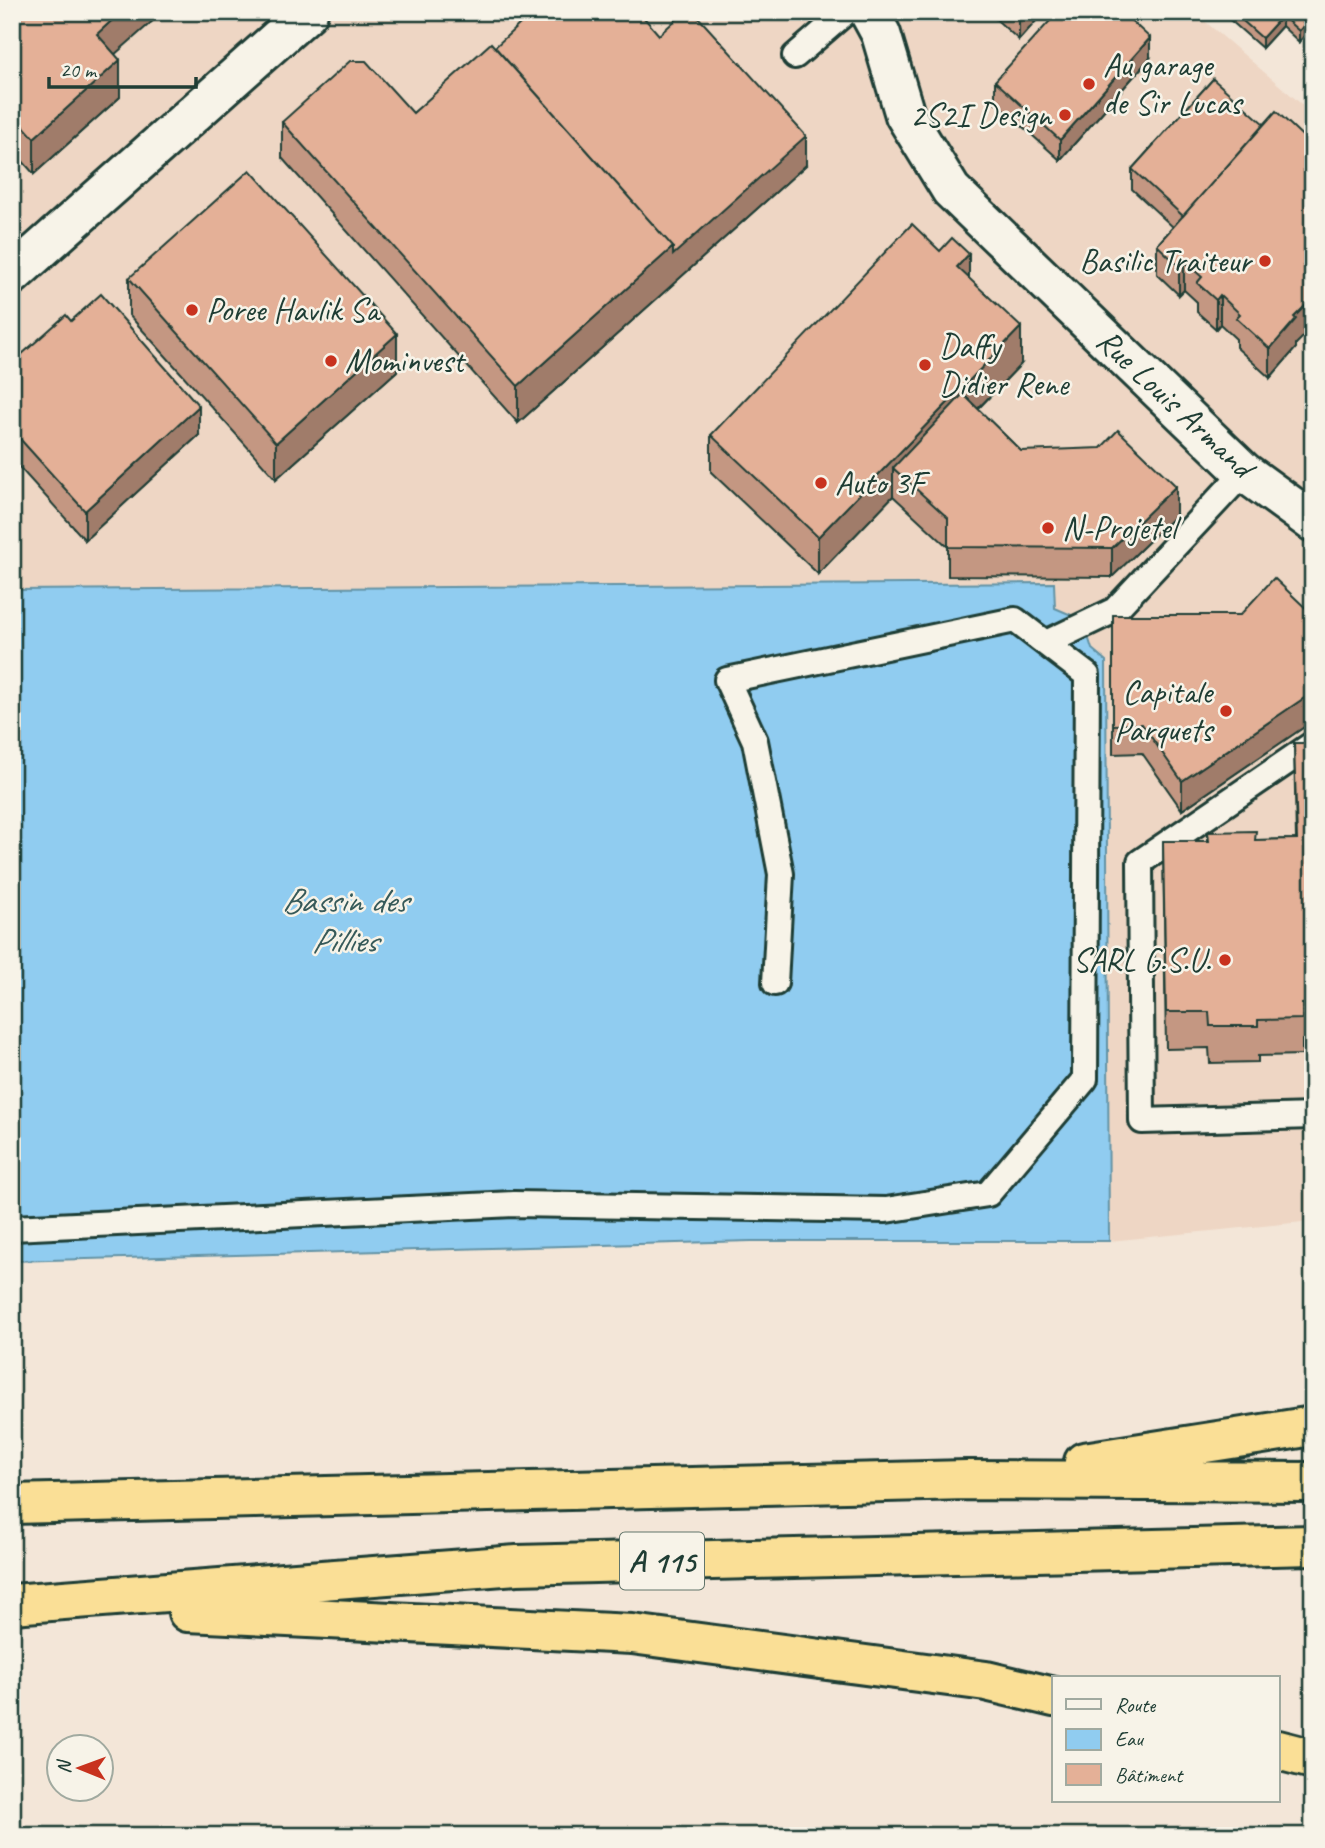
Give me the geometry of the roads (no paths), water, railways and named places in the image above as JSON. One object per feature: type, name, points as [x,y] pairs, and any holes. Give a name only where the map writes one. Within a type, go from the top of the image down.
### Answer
[{"type":"highway","points":[[967,1480],[1313,1426]]},
{"type":"highway","name":"A 115","points":[[12,1504],[967,1480],[1313,1482]]},
{"type":"highway","name":"A 115","points":[[22,1604],[517,1565],[1313,1545]]},
{"type":"highway","points":[[22,1604],[632,1634],[986,1681],[1052,1697]]},
{"type":"highway","points":[[1280,1751],[1313,1759]]},
{"type":"street","points":[[12,275],[307,12]]},
{"type":"street","name":"Rue Louis Armand","points":[[869,12],[881,34],[905,115],[951,190],[1244,472],[1310,514]]},
{"type":"lane","points":[[795,56],[846,12]]},
{"type":"lane","points":[[1046,643],[1115,610],[1244,472]]},
{"type":"lane","points":[[12,1228],[514,1204],[886,1210],[988,1194],[1084,1079],[1087,675],[1015,621],[727,680],[755,741],[781,874],[775,983]]},
{"type":"lane","points":[[1313,744],[1140,862],[1142,1121],[1313,1116]]},
{"type":"water","name":"Bassin des Pillies","points":[[1054,583],[1055,608],[1083,620],[1092,649],[1106,661],[1109,1241],[751,1241],[12,1261],[12,590]]},
{"type":"place","name":"Au garage de Sir Lucas","points":[[1089,84]]},
{"type":"place","name":"2S2I Design","points":[[1065,115]]},
{"type":"place","name":"Basilic Traiteur","points":[[1265,261]]},
{"type":"place","name":"Poree Havlik Sa","points":[[192,310]]},
{"type":"place","name":"Mominvest","points":[[331,361]]},
{"type":"place","name":"Daffy Didier Rene","points":[[925,365]]},
{"type":"place","name":"Auto 3F","points":[[821,483]]},
{"type":"place","name":"N-Projetel","points":[[1048,528]]},
{"type":"place","name":"Capitale Parquets","points":[[1226,711]]},
{"type":"place","name":"SARL G.S.U.","points":[[1225,960]]}]
